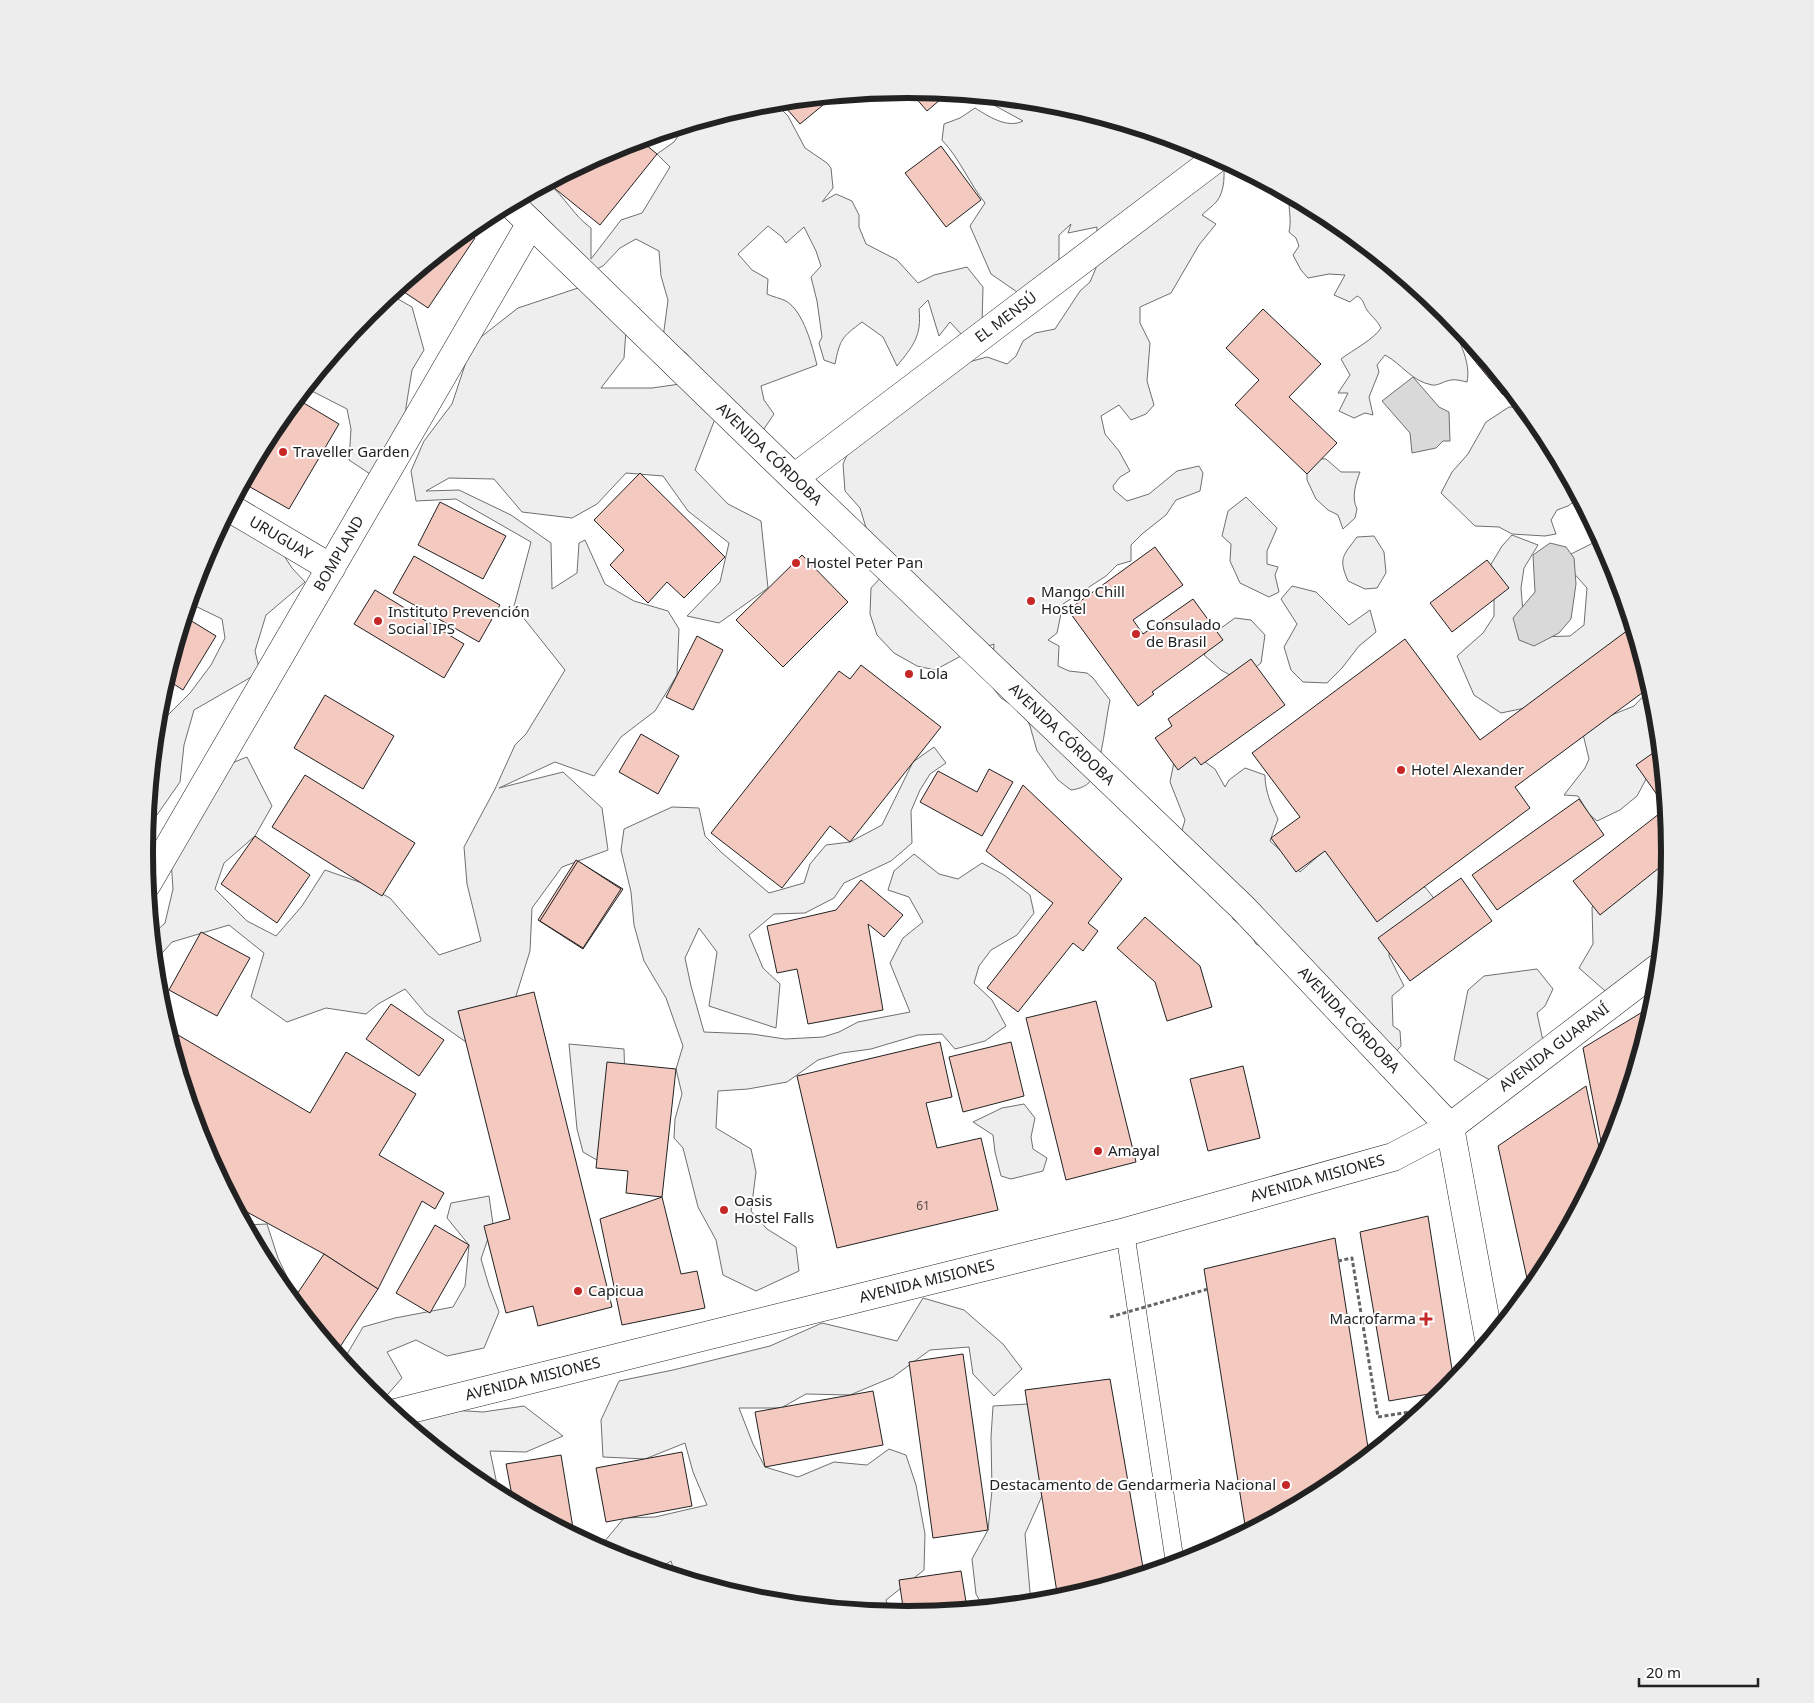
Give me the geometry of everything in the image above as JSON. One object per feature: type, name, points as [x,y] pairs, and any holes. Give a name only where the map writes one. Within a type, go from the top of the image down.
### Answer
[{"type":"main road","name":"EL MENSÚ","points":[[794,478],[1211,162]]},
{"type":"main road","name":"AVENIDA CÓRDOBA","points":[[515,208],[1243,908],[1450,1127]]},
{"type":"main road","name":"BOMPLAND","points":[[154,872],[531,223]]},
{"type":"main road","name":"URUGUAY","points":[[235,511],[331,568]]},
{"type":"main road","name":"AVENIDA GUARANÍ","points":[[1450,1127],[1651,973]]},
{"type":"main road","name":"AVENIDA MISIONES","points":[[403,1411],[1125,1232],[1393,1157],[1450,1127]]},
{"type":"main road","points":[[1450,1127],[1488,1332]]},
{"type":"lane","points":[[1125,1232],[1174,1556]]},
{"type":"path","points":[[1338,1261],[1352,1258],[1378,1417],[1411,1412]]},
{"type":"path","points":[[1110,1317],[1208,1289]]},
{"type":"shaded area","points":[[989,102],[1054,112],[1102,123],[1196,155],[1224,168],[1224,181],[1220,197],[1202,215],[1216,224],[1199,245],[1171,293],[1140,307],[1140,323],[1150,343],[1147,381],[1154,405],[1146,414],[1131,420],[1119,405],[1101,416],[1105,434],[1119,451],[1130,471],[1120,477],[1113,486],[1114,490],[1127,501],[1149,494],[1177,471],[1199,466],[1203,473],[1200,491],[1176,500],[1166,515],[1131,545],[1131,561],[1117,565],[1106,576],[1063,604],[1057,633],[1048,640],[1059,646],[1058,666],[1069,671],[1087,673],[1110,700],[1101,750],[1093,777],[1086,785],[1071,790],[1058,780],[1037,751],[1024,713],[1001,698],[985,678],[993,658],[994,644],[961,656],[935,670],[917,666],[894,653],[877,635],[870,614],[871,588],[883,575],[860,508],[845,491],[843,464],[847,455],[936,371],[987,357],[1007,364],[1016,356],[1023,341],[1035,333],[1055,329],[1080,291],[1090,282],[1096,268],[1097,227],[1068,233],[1071,224],[1059,235],[1059,266],[1020,294],[991,274],[970,226],[985,203],[942,140],[944,124],[960,118],[975,108],[1004,123],[1023,121]]},
{"type":"shaded area","points":[[781,109],[788,116],[805,148],[827,163],[831,168],[833,188],[822,202],[836,194],[852,201],[859,215],[859,227],[866,244],[897,260],[918,283],[934,275],[967,267],[983,287],[982,323],[962,335],[950,322],[939,336],[928,300],[919,309],[918,334],[908,352],[897,366],[883,337],[862,322],[843,339],[835,364],[824,360],[819,343],[822,337],[817,301],[811,277],[821,266],[816,251],[804,227],[786,243],[782,237],[768,226],[738,254],[752,270],[768,279],[767,294],[786,301],[798,313],[813,349],[817,365],[761,386],[764,400],[774,414],[764,429],[749,436],[686,353],[663,338],[668,300],[661,276],[659,251],[636,239],[620,248],[603,266],[584,275],[522,204],[552,187],[591,228],[591,259],[621,220],[642,213],[670,167],[657,154],[674,142],[680,133],[712,123]]},
{"type":"shaded area","points":[[1289,202],[1366,253],[1379,267],[1385,269],[1404,285],[1458,337],[1468,368],[1467,382],[1453,380],[1434,385],[1425,383],[1412,376],[1385,355],[1377,365],[1379,372],[1369,397],[1373,415],[1365,413],[1354,418],[1339,411],[1348,393],[1338,393],[1350,375],[1341,359],[1368,340],[1381,328],[1359,297],[1357,296],[1350,302],[1334,295],[1345,275],[1329,274],[1308,278],[1301,270],[1293,255],[1299,246],[1296,238],[1289,232]]},
{"type":"shaded area","points":[[578,288],[627,317],[624,358],[601,388],[652,388],[694,382],[715,419],[695,470],[728,504],[761,521],[768,588],[719,623],[687,616],[720,582],[729,543],[688,511],[663,476],[626,473],[597,504],[572,518],[522,512],[494,479],[449,478],[426,491],[459,490],[511,515],[551,543],[552,589],[577,573],[579,543],[585,540],[605,584],[634,601],[668,611],[679,629],[677,675],[655,711],[621,737],[594,776],[555,762],[499,788],[563,772],[602,808],[608,850],[562,867],[532,908],[530,951],[516,996],[502,1024],[466,1042],[426,1014],[405,989],[378,1004],[366,1014],[326,1008],[287,1022],[251,997],[264,953],[229,925],[172,942],[160,956],[157,930],[165,923],[173,889],[170,845],[214,770],[247,757],[272,806],[255,836],[224,863],[215,889],[247,921],[276,936],[302,906],[325,870],[362,883],[390,898],[439,955],[481,941],[467,884],[464,847],[495,789],[515,745],[526,734],[565,670],[514,606],[531,542],[456,499],[416,501],[411,471],[424,441],[452,404],[472,344],[518,308]]},
{"type":"shaded area","points":[[396,298],[412,307],[424,350],[412,370],[406,407],[405,439],[373,476],[349,460],[351,429],[347,409],[310,390],[340,354]]},
{"type":"shaded area","points":[[1413,377],[1439,407],[1449,412],[1450,441],[1443,441],[1436,448],[1412,453],[1410,433],[1382,401]]},
{"type":"shaded area","points":[[1509,407],[1516,407],[1534,433],[1574,502],[1557,510],[1551,520],[1556,534],[1545,536],[1512,534],[1499,527],[1475,526],[1441,493],[1452,472],[1468,454],[1486,422]]},
{"type":"shaded area","points":[[1311,458],[1326,459],[1341,472],[1360,472],[1355,490],[1354,500],[1357,509],[1355,518],[1343,529],[1338,515],[1328,510],[1316,499],[1307,480]]},
{"type":"shaded area","points":[[1246,497],[1277,528],[1267,551],[1267,564],[1278,567],[1275,575],[1279,592],[1269,597],[1240,583],[1230,561],[1231,544],[1222,536],[1228,511]]},
{"type":"shaded area","points":[[234,512],[268,531],[292,568],[305,582],[266,615],[255,651],[260,672],[194,710],[184,745],[180,782],[154,819],[159,753],[165,719],[190,693],[211,665],[225,638],[222,619],[194,606],[210,563]]},
{"type":"shaded area","points":[[1512,535],[1538,545],[1524,568],[1521,588],[1523,613],[1537,637],[1570,636],[1584,625],[1587,588],[1561,559],[1594,542],[1621,609],[1635,656],[1600,683],[1525,708],[1501,713],[1474,695],[1457,656],[1483,633],[1494,616],[1494,576],[1490,566],[1502,546]]},
{"type":"shaded area","points":[[1374,536],[1384,552],[1386,573],[1377,588],[1365,589],[1348,581],[1343,562],[1345,553],[1357,537]]},
{"type":"shaded area","points":[[1550,543],[1566,547],[1574,558],[1576,584],[1571,619],[1559,633],[1534,646],[1519,640],[1513,618],[1535,592],[1533,555]]},
{"type":"shaded area","points":[[1292,586],[1316,592],[1349,625],[1370,610],[1376,632],[1359,646],[1342,668],[1327,683],[1303,682],[1291,670],[1284,647],[1297,624],[1281,599]]},
{"type":"shaded area","points":[[1235,618],[1251,620],[1265,635],[1261,663],[1239,680],[1221,670],[1204,655],[1208,650],[1210,636]]},
{"type":"shaded area","points":[[1645,695],[1656,761],[1637,796],[1620,810],[1597,821],[1589,814],[1578,796],[1564,795],[1585,768],[1589,759],[1582,730],[1592,723],[1634,706]]},
{"type":"shaded area","points":[[934,747],[946,763],[930,774],[920,790],[911,811],[912,843],[891,861],[844,883],[834,898],[805,913],[774,914],[749,935],[763,968],[780,984],[776,1028],[709,1006],[717,952],[699,928],[685,958],[704,1032],[752,1034],[785,1039],[823,1037],[839,1032],[858,1022],[910,1012],[890,963],[903,938],[923,922],[909,897],[888,890],[894,871],[914,854],[939,874],[958,879],[982,863],[1004,875],[1030,895],[1034,913],[1017,935],[991,950],[979,966],[974,983],[992,1000],[1006,1026],[985,1041],[955,1049],[942,1034],[918,1035],[871,1049],[842,1053],[818,1060],[787,1082],[748,1089],[718,1091],[716,1128],[751,1149],[756,1172],[751,1211],[767,1229],[796,1247],[799,1271],[756,1291],[723,1275],[716,1240],[698,1207],[683,1148],[674,1138],[675,1119],[682,1094],[676,1069],[683,1046],[666,998],[644,961],[634,925],[631,892],[621,850],[624,829],[672,807],[699,808],[705,836],[769,893],[804,883],[810,864],[826,845],[850,842],[882,825],[913,762]]},
{"type":"shaded area","points":[[1191,752],[1215,769],[1225,787],[1229,780],[1245,768],[1265,775],[1269,798],[1278,819],[1270,841],[1291,860],[1300,872],[1326,849],[1391,895],[1425,887],[1436,901],[1390,943],[1389,956],[1404,986],[1392,996],[1393,1026],[1400,1031],[1401,1046],[1389,1059],[1304,966],[1256,944],[1249,932],[1233,919],[1232,898],[1209,875],[1188,875],[1173,861],[1185,820],[1170,782],[1174,762]]},
{"type":"shaded area","points":[[1661,862],[1653,962],[1612,997],[1579,968],[1593,944],[1592,907],[1636,875]]},
{"type":"shaded area","points":[[1537,969],[1553,989],[1545,1006],[1537,1013],[1543,1041],[1511,1086],[1488,1079],[1454,1060],[1468,990],[1484,976]]},
{"type":"shaded area","points":[[569,1044],[624,1049],[625,1082],[614,1170],[583,1152],[577,1129]]},
{"type":"shaded area","points":[[1024,1104],[1035,1118],[1031,1137],[1033,1149],[1047,1158],[1043,1171],[1011,1179],[1001,1176],[993,1135],[973,1122],[1002,1108]]},
{"type":"shaded area","points":[[489,1196],[493,1224],[481,1259],[499,1312],[484,1348],[447,1356],[416,1340],[387,1352],[402,1378],[386,1396],[346,1356],[363,1327],[395,1318],[453,1307],[465,1286],[469,1245],[447,1218],[451,1203]]},
{"type":"shaded area","points":[[267,1224],[278,1258],[292,1287],[280,1270],[252,1225]]},
{"type":"shaded area","points":[[923,1298],[964,1310],[1003,1344],[1022,1369],[994,1396],[973,1374],[969,1347],[930,1350],[893,1377],[850,1395],[806,1394],[781,1408],[739,1408],[753,1444],[765,1467],[798,1477],[834,1462],[867,1465],[889,1449],[906,1455],[916,1485],[925,1534],[924,1570],[886,1600],[888,1605],[809,1599],[760,1591],[712,1580],[673,1568],[671,1561],[665,1565],[604,1542],[624,1518],[655,1517],[707,1505],[693,1472],[685,1443],[645,1459],[603,1457],[601,1420],[619,1381],[770,1346],[822,1323],[897,1341]]},
{"type":"shaded area","points":[[1028,1404],[1051,1456],[1042,1496],[1025,1534],[1031,1595],[980,1602],[976,1594],[972,1559],[988,1530],[992,1490],[991,1437],[993,1406]]},
{"type":"shaded area","points":[[524,1406],[563,1436],[526,1452],[490,1451],[497,1483],[448,1450],[407,1415],[416,1408],[483,1412]]},
{"type":"building","points":[[916,98],[941,99],[927,111]]},
{"type":"building","points":[[826,102],[800,124],[786,108]]},
{"type":"building","points":[[646,145],[657,154],[600,225],[553,187],[618,155]]},
{"type":"building","points":[[941,146],[981,200],[946,227],[905,173]]},
{"type":"building","points":[[472,236],[475,238],[428,308],[403,291],[448,253]]},
{"type":"building","points":[[1263,309],[1321,364],[1289,397],[1337,443],[1307,474],[1235,405],[1259,380],[1226,348]]},
{"type":"building","points":[[1451,330],[1474,354],[1506,393],[1503,395],[1450,331]]},
{"type":"building","points":[[302,402],[339,424],[289,509],[248,486],[280,433]]},
{"type":"building","points":[[640,473],[725,557],[684,598],[667,582],[648,603],[610,565],[624,550],[594,520]]},
{"type":"building","points":[[440,502],[506,536],[483,579],[418,545]]},
{"type":"building","points":[[1155,547],[1183,585],[1133,620],[1143,634],[1193,599],[1223,640],[1152,692],[1154,694],[1138,706],[1068,610]]},
{"type":"building","points":[[802,555],[848,602],[783,667],[736,620]]},
{"type":"building","points":[[414,556],[500,605],[479,642],[393,593]]},
{"type":"building","points":[[1487,560],[1509,588],[1452,632],[1430,603]]},
{"type":"building","points":[[375,590],[464,644],[444,678],[354,624]]},
{"type":"building","points":[[190,620],[216,636],[183,690],[172,683]]},
{"type":"building","name":"Hotel Alexander","points":[[1627,630],[1644,692],[1515,787],[1530,808],[1377,922],[1325,851],[1296,872],[1271,838],[1300,817],[1252,753],[1405,639],[1480,740]]},
{"type":"building","points":[[697,636],[723,650],[693,710],[666,697]]},
{"type":"building","points":[[1251,659],[1285,705],[1201,765],[1195,757],[1178,770],[1155,738],[1172,726],[1168,719]]},
{"type":"building","points":[[861,665],[941,727],[850,842],[830,826],[782,888],[711,833],[839,671],[850,679]]},
{"type":"building","points":[[325,695],[394,736],[363,789],[294,748]]},
{"type":"building","points":[[641,734],[679,756],[658,794],[619,772]]},
{"type":"building","points":[[1655,752],[1659,797],[1636,765]]},
{"type":"building","points":[[989,769],[1013,782],[982,836],[920,802],[938,771],[977,792]]},
{"type":"building","points":[[305,775],[415,843],[382,896],[272,827]]},
{"type":"building","points":[[1023,785],[1122,879],[1088,923],[1098,931],[1083,951],[1073,943],[1018,1012],[987,988],[1053,903],[986,851]]},
{"type":"building","points":[[1579,799],[1604,835],[1497,910],[1472,875]]},
{"type":"building","points":[[1659,814],[1660,867],[1600,915],[1573,881]]},
{"type":"building","points":[[255,836],[310,875],[277,923],[221,884]]},
{"type":"building","points":[[576,860],[623,889],[583,949],[538,920]]},
{"type":"building","points":[[578,861],[621,889],[583,948],[540,921]]},
{"type":"building","points":[[1461,878],[1492,921],[1410,981],[1378,938]]},
{"type":"building","points":[[861,880],[903,915],[884,937],[868,924],[883,1010],[808,1024],[797,969],[777,973],[767,926],[836,910]]},
{"type":"building","points":[[1145,917],[1200,966],[1212,1007],[1167,1021],[1155,982],[1117,948]]},
{"type":"building","points":[[201,932],[250,958],[217,1016],[169,990]]},
{"type":"building","points":[[534,992],[612,1307],[538,1326],[533,1306],[506,1313],[484,1226],[510,1219],[458,1011]]},
{"type":"building","points":[[1096,1001],[1136,1162],[1066,1180],[1026,1018]]},
{"type":"building","points":[[391,1004],[444,1040],[419,1076],[366,1039]]},
{"type":"building","points":[[1644,1011],[1621,1094],[1602,1145],[1583,1048]]},
{"type":"building","points":[[176,1034],[310,1113],[346,1052],[416,1094],[379,1155],[444,1193],[435,1209],[422,1201],[378,1289],[324,1254],[245,1211],[210,1140],[193,1094]]},
{"type":"building","points":[[940,1042],[952,1097],[926,1103],[937,1148],[981,1138],[998,1210],[837,1248],[797,1076]]},
{"type":"building","points":[[1011,1042],[1024,1096],[963,1112],[949,1057]]},
{"type":"building","points":[[607,1062],[676,1069],[662,1197],[626,1193],[628,1171],[596,1168]]},
{"type":"building","points":[[1243,1066],[1260,1138],[1208,1151],[1190,1079]]},
{"type":"building","points":[[1586,1086],[1599,1150],[1560,1228],[1527,1280],[1498,1146]]},
{"type":"building","points":[[662,1197],[681,1274],[697,1271],[705,1308],[622,1325],[600,1219]]},
{"type":"building","points":[[1428,1216],[1452,1372],[1430,1394],[1389,1401],[1360,1232]]},
{"type":"building","points":[[435,1225],[469,1245],[430,1313],[396,1293]]},
{"type":"building","points":[[1335,1238],[1368,1448],[1326,1478],[1245,1525],[1204,1269]]},
{"type":"building","points":[[324,1254],[378,1289],[339,1348],[297,1294]]},
{"type":"building","points":[[963,1354],[988,1530],[933,1538],[909,1362]]},
{"type":"building","points":[[1110,1379],[1143,1567],[1102,1580],[1057,1590],[1025,1390]]},
{"type":"building","points":[[873,1391],[883,1445],[765,1467],[755,1412]]},
{"type":"building","points":[[682,1452],[692,1506],[606,1522],[596,1468]]},
{"type":"building","points":[[561,1455],[573,1527],[511,1492],[506,1464]]},
{"type":"building","points":[[961,1571],[966,1603],[903,1606],[899,1580]]},
{"type":"place","name":"Traveller Garden","points":[[283,452]]},
{"type":"place","name":"Hostel Peter Pan","points":[[796,563]]},
{"type":"place","name":"Mango Chill Hostel","points":[[1031,601]]},
{"type":"place","name":"Instituto Prevención Social IPS","points":[[378,621]]},
{"type":"place","name":"Consulado de Brasil","points":[[1136,634]]},
{"type":"place","name":"Lola","points":[[909,674]]},
{"type":"place","name":"Hotel Alexander","points":[[1401,770]]},
{"type":"place","name":"Amayal","points":[[1098,1151]]},
{"type":"place","name":"Oasis Hostel Falls","points":[[724,1210]]},
{"type":"place","name":"Capicua","points":[[578,1291]]},
{"type":"place","name":"Macrofarma","points":[[1426,1319]]},
{"type":"place","name":"Destacamento de Gendarmerìa Nacional","points":[[1286,1485]]}]
